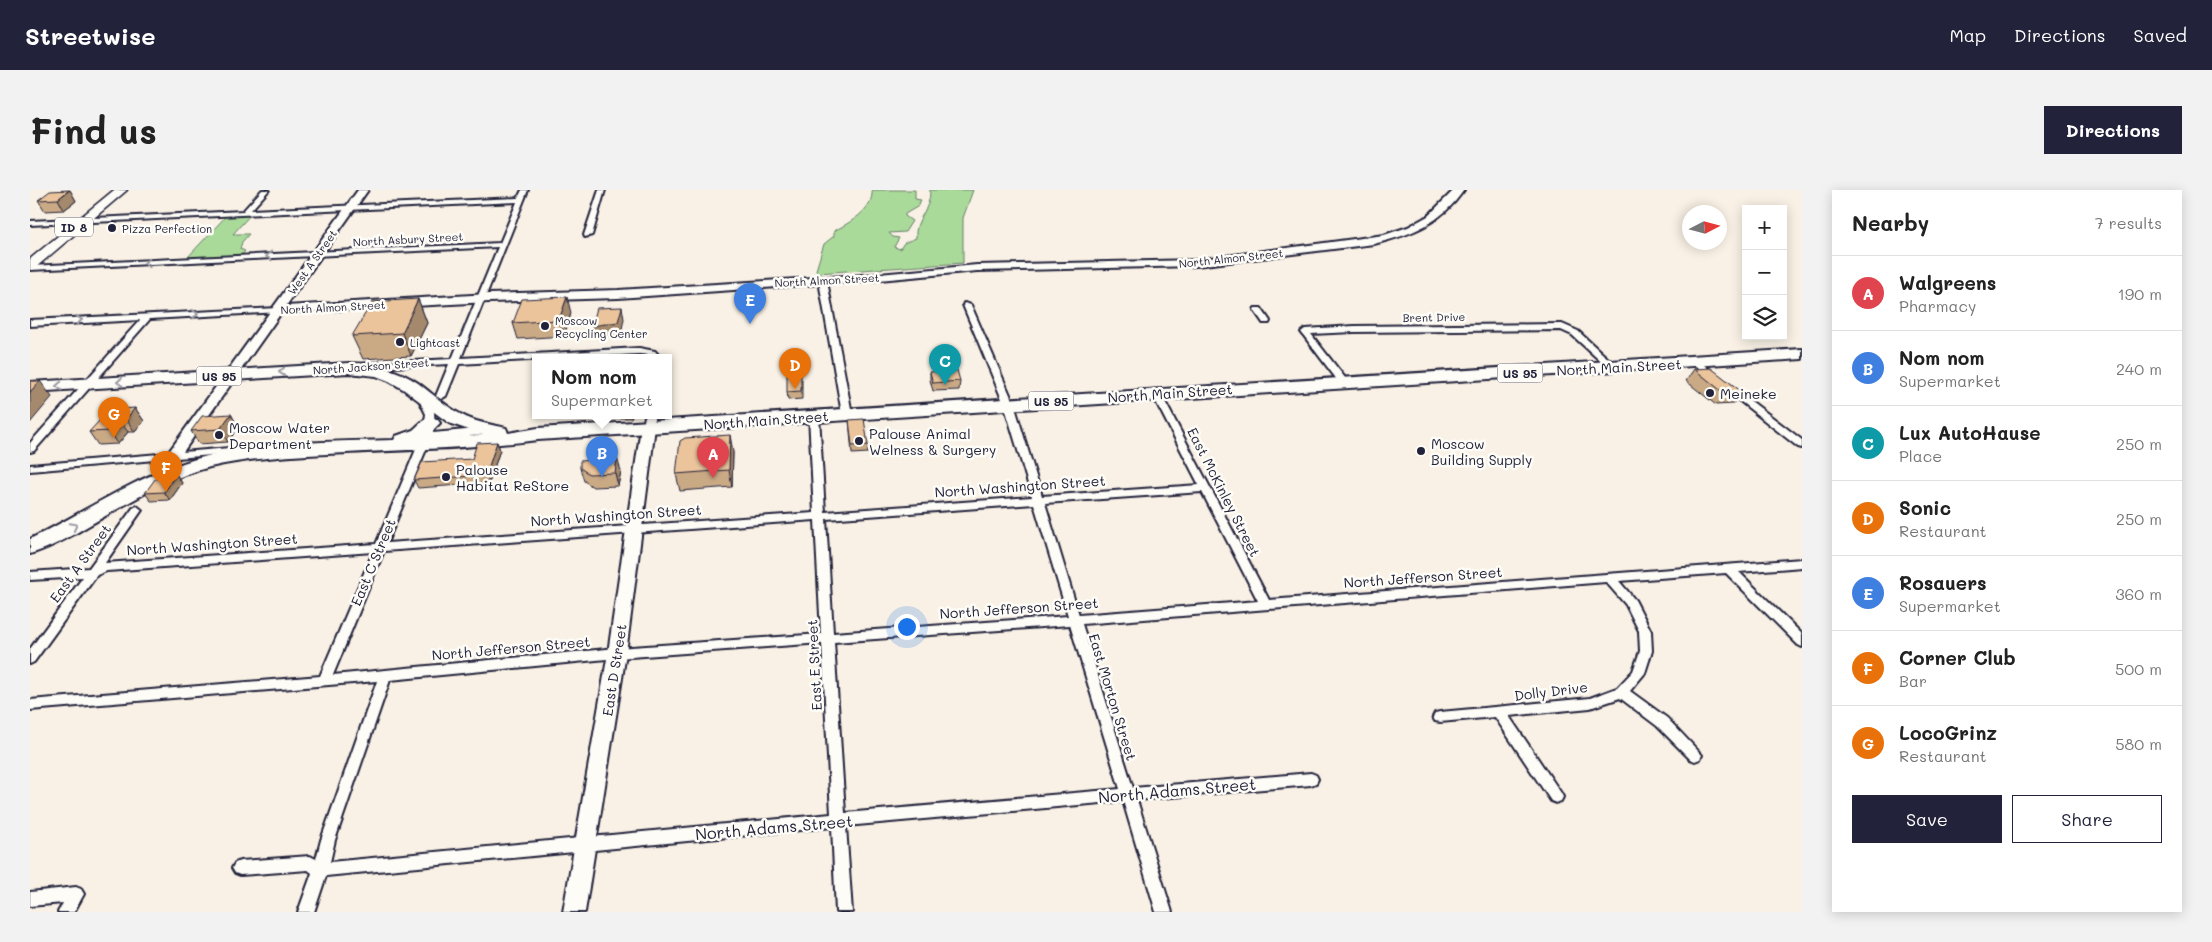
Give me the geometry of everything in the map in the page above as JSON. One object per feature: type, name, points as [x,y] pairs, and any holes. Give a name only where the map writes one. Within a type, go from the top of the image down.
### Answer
[{"type":"highway","name":"North Main Street","points":[[30,547],[78,524],[149,483],[184,469],[219,459],[292,450],[361,446],[427,434],[501,440],[649,422],[814,416],[1802,354]]},
{"type":"highway","name":"North Main Street","points":[[348,368],[382,372],[401,380],[457,420],[494,432],[538,434]]},
{"type":"highway","name":"North Jackson Street","points":[[89,384],[348,368]]},
{"type":"highway","name":"US 95","points":[[30,387],[89,384]]},
{"type":"main road","name":"ID 8","points":[[30,267],[82,220],[121,190]]},
{"type":"street","points":[[242,213],[266,190]]},
{"type":"street","name":"West A Street","points":[[173,456],[363,190]]},
{"type":"street","points":[[441,396],[453,362],[493,271],[525,190]]},
{"type":"street","points":[[588,234],[602,190]]},
{"type":"street","name":"North Almon Street","points":[[30,323],[480,299],[595,295],[823,281],[977,268],[1196,263],[1374,242],[1421,226],[1432,220],[1444,211],[1459,190]]},
{"type":"street","points":[[30,223],[520,200]]},
{"type":"street","name":"North Asbury Street","points":[[30,267],[47,268],[502,245]]},
{"type":"street","points":[[823,281],[847,414]]},
{"type":"street","name":"East Morton Street","points":[[967,305],[1008,404],[1164,912]]},
{"type":"street","points":[[1258,310],[1266,321]]},
{"type":"street","points":[[30,449],[147,317]]},
{"type":"street","name":"Brent Drive","points":[[1344,383],[1305,332],[1364,329],[1562,327],[1575,333],[1612,367]]},
{"type":"street","name":"North Jackson Street","points":[[588,354],[638,351],[648,354]]},
{"type":"street","name":"North Jackson Street","points":[[348,368],[373,364],[532,357]]},
{"type":"street","points":[[1696,362],[1802,445]]},
{"type":"street","points":[[420,392],[431,414],[427,434]]},
{"type":"street","name":"East McKinley Street","points":[[1157,394],[1204,488],[1266,604]]},
{"type":"street","name":"East E Street","points":[[814,416],[844,912]]},
{"type":"street","name":"East D Street","points":[[574,912],[617,653],[649,422]]},
{"type":"street","name":"North Main Street","points":[[427,434],[494,432]]},
{"type":"street","name":"East C Street","points":[[324,681],[427,434]]},
{"type":"street","name":"North Main Street","points":[[30,468],[237,450],[292,450]]},
{"type":"street","name":"North Washington Street","points":[[30,576],[92,572],[106,567],[1204,488]]},
{"type":"street","name":"East A Street","points":[[30,659],[137,510]]},
{"type":"street","name":"North Jefferson Street","points":[[30,705],[324,681],[617,653],[1074,620],[1802,562]]},
{"type":"street","points":[[1729,568],[1802,642]]},
{"type":"street","name":"Dolly Drive","points":[[1440,716],[1590,703],[1622,692],[1639,673],[1646,651],[1645,631],[1631,603],[1609,578]]},
{"type":"street","points":[[306,912],[321,870],[328,840],[385,675]]},
{"type":"street","points":[[1622,692],[1662,722],[1695,755]]},
{"type":"street","points":[[1499,712],[1556,798]]},
{"type":"street","name":"North Adams Street","points":[[240,868],[310,862],[321,870],[839,820],[1311,779]]},
{"type":"street","points":[[30,898],[76,894],[66,912]]},
{"type":"green space","points":[[872,190],[915,190],[915,199],[921,200],[917,207],[905,214],[912,221],[905,232],[889,233],[893,237],[899,238],[894,247],[900,249],[904,243],[916,238],[917,225],[928,204],[930,190],[973,190],[963,218],[963,263],[818,273],[816,270],[824,244],[834,236],[834,231],[853,220],[865,210],[872,197]]},
{"type":"green space","points":[[251,214],[233,234],[249,234],[242,242],[240,249],[245,251],[241,256],[187,258],[227,215]]},
{"type":"building","points":[[69,190],[58,199],[38,200],[50,191]]},
{"type":"building","points":[[567,297],[559,320],[513,323],[522,299]]},
{"type":"building","points":[[418,299],[402,333],[352,336],[372,302]]},
{"type":"building","points":[[622,307],[618,322],[592,326],[597,308]]},
{"type":"building","points":[[1711,368],[1742,392],[1724,393],[1694,369]]},
{"type":"building","points":[[801,370],[801,391],[787,392],[787,371]]},
{"type":"building","points":[[957,370],[960,381],[933,383],[930,372]]},
{"type":"building","points":[[30,381],[40,381],[30,392]]},
{"type":"building","points":[[135,408],[126,419],[119,420],[110,431],[89,432],[109,410]]},
{"type":"building","points":[[231,414],[220,429],[191,431],[202,416]]},
{"type":"building","name":"Palouse Animal Welness & Surgery","points":[[864,419],[868,445],[852,446],[849,420]]},
{"type":"building","points":[[730,435],[729,470],[676,474],[680,441],[685,438]]},
{"type":"building","points":[[497,442],[486,475],[414,480],[422,462],[472,459],[477,443]]},
{"type":"building","points":[[617,458],[615,473],[589,474],[580,468],[580,461]]},
{"type":"building","points":[[176,474],[164,492],[145,493],[155,479],[164,475]]},
{"type":"place","name":"Pizza Perfection","points":[[112,228]]},
{"type":"place","name":"Rosauers","points":[[750,324]]},
{"type":"place","name":"Moscow Recycling Center","points":[[545,326]]},
{"type":"place","name":"Lightcast","points":[[400,342]]},
{"type":"place","name":"Lux AutoHause","points":[[945,385]]},
{"type":"place","name":"Sonic","points":[[795,389]]},
{"type":"place","name":"Meineke","points":[[1710,393]]},
{"type":"place","name":"Moscow Water Department","points":[[219,435]]},
{"type":"place","name":"LocoGrinz","points":[[114,438]]},
{"type":"place","name":"Palouse Animal Welness & Surgery","points":[[859,441]]},
{"type":"place","name":"Moscow Building Supply","points":[[1421,451]]},
{"type":"place","name":"Palouse Habitat ReStore","points":[[446,477]]},
{"type":"place","name":"Nom nom","points":[[602,477]]},
{"type":"place","name":"Walgreens","points":[[713,478]]},
{"type":"place","name":"Corner Club","points":[[166,492]]}]
